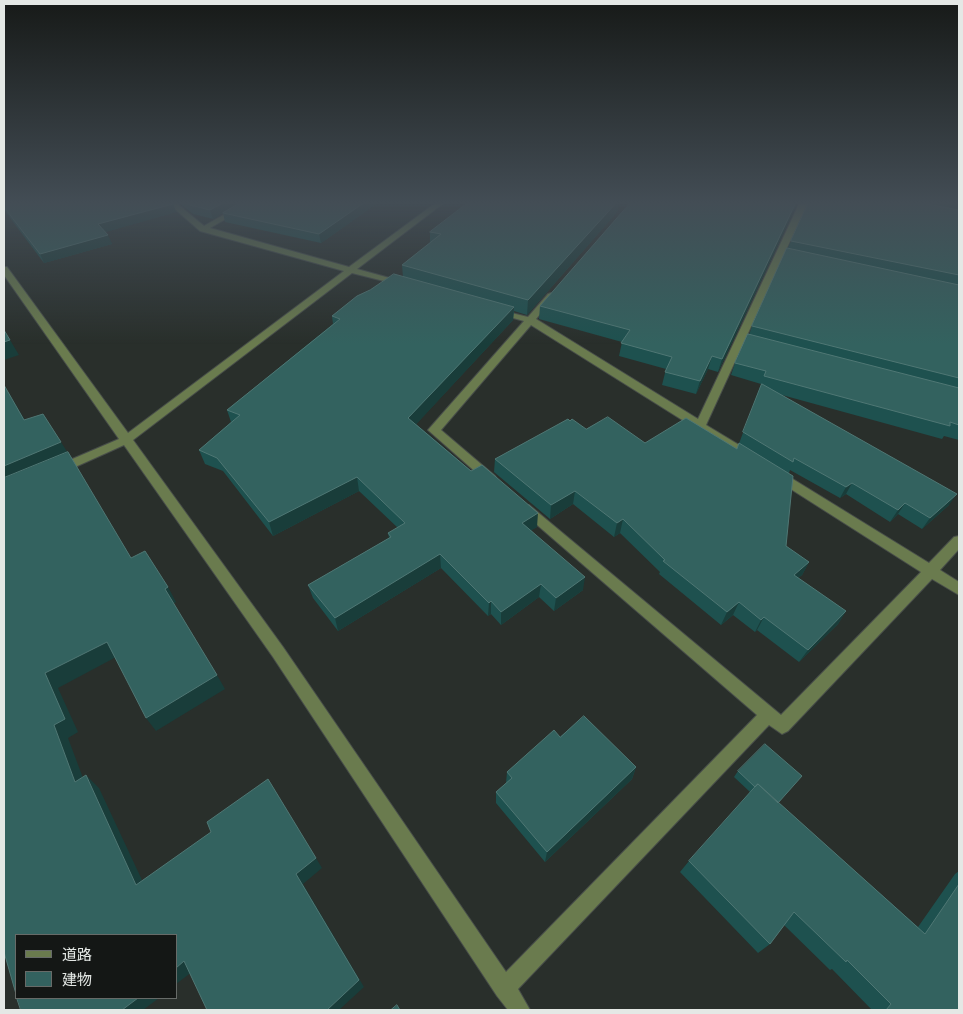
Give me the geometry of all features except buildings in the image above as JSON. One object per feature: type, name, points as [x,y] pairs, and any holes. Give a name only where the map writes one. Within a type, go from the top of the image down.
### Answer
[{"type":"street","points":[[277,249],[408,286]]},
{"type":"street","points":[[47,474],[126,440],[379,249]]},
{"type":"street","points":[[700,426],[744,342],[786,249]]},
{"type":"street","points":[[4,269],[278,652],[520,1010]]},
{"type":"street","points":[[502,488],[434,430],[556,290]]},
{"type":"street","points":[[493,309],[530,320],[959,589]]},
{"type":"street","points":[[518,501],[782,726],[959,541]]},
{"type":"street","points":[[504,989],[768,714]]}]
